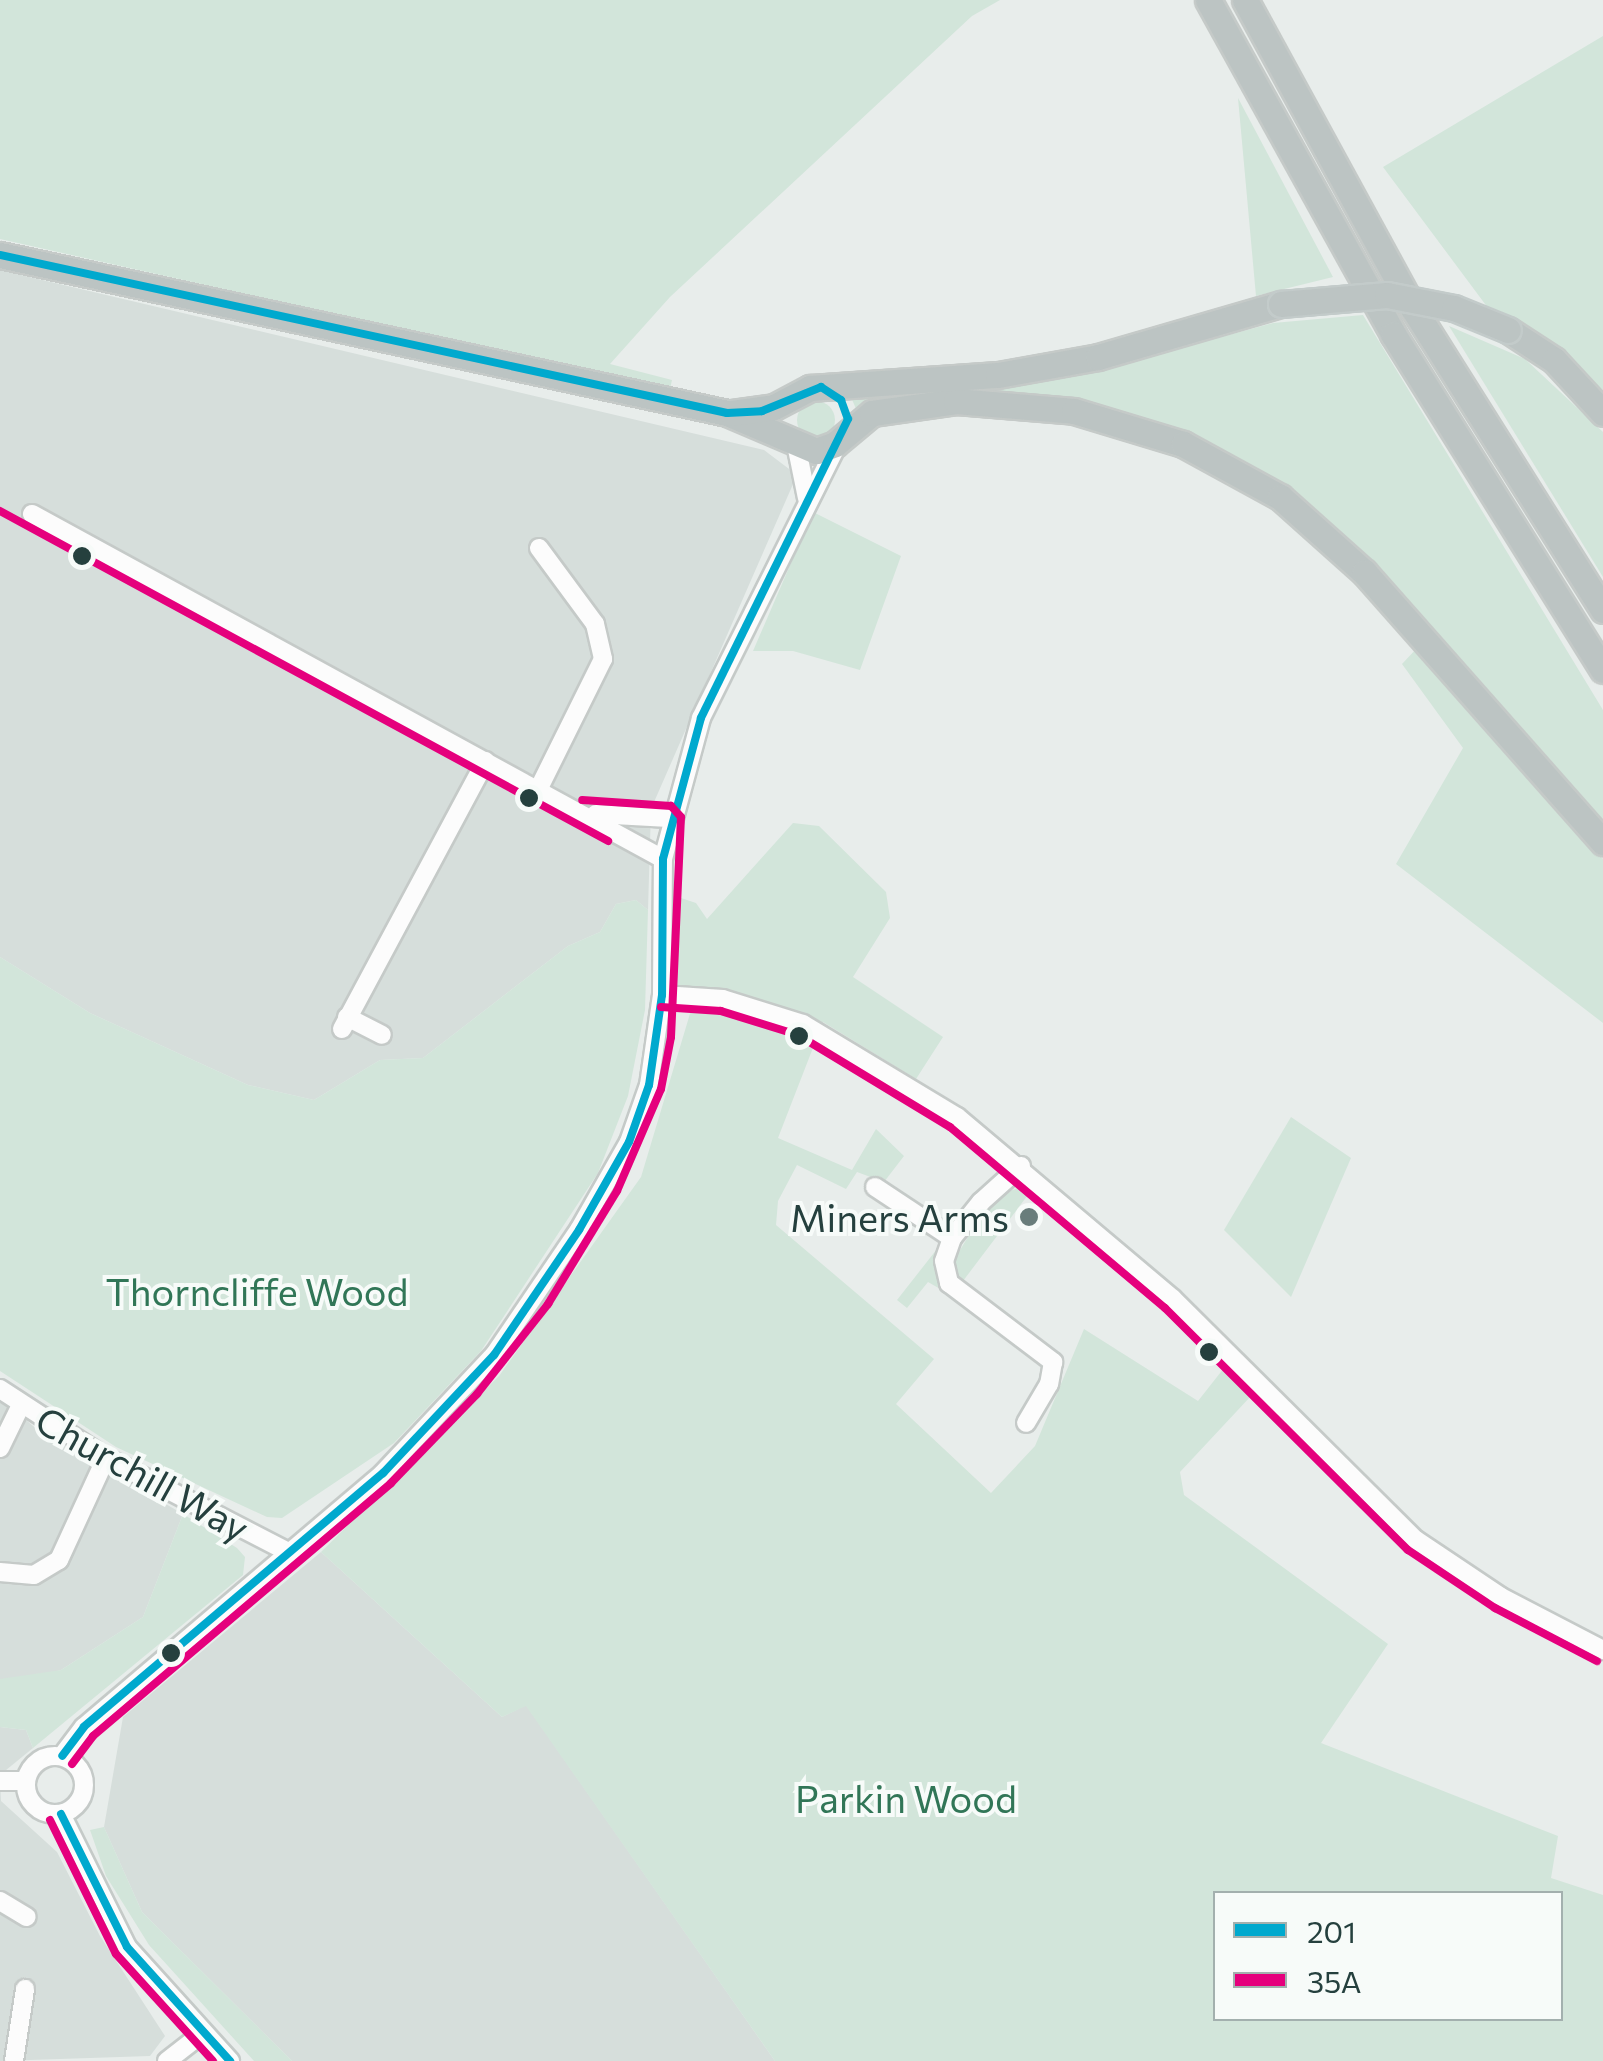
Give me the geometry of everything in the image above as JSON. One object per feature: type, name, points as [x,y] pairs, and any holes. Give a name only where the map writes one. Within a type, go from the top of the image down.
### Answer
[{"type":"highway","points":[[1208,0],[1392,334],[1603,670]]},
{"type":"highway","points":[[1245,0],[1414,308],[1603,610]]},
{"type":"highway","points":[[0,255],[727,413],[816,450],[872,413],[914,402],[1035,405],[1120,422],[1228,465],[1280,497],[1364,572],[1603,842]]},
{"type":"highway","points":[[727,413],[790,400],[821,387],[1046,367],[1281,304],[1387,295],[1454,308],[1508,330],[1554,360],[1603,412]]},
{"type":"highway","points":[[821,387],[841,400],[843,435]]},
{"type":"highway","points":[[790,400],[784,421],[795,443]]},
{"type":"street","points":[[26,1782],[37,1762],[62,1756],[84,1726],[383,1472],[468,1385],[537,1297],[629,1142],[649,1086],[662,995],[663,858],[669,818],[701,718],[807,498],[843,435]]},
{"type":"street","points":[[795,443],[807,498]]},
{"type":"street","points":[[32,514],[663,858]]},
{"type":"street","points":[[539,548],[595,624],[603,659],[539,788]]},
{"type":"street","points":[[382,1036],[344,1023],[486,761]]},
{"type":"street","points":[[581,812],[669,818]]},
{"type":"street","points":[[662,995],[759,1006],[818,1030],[996,1146],[1173,1298],[1431,1552],[1603,1650]]},
{"type":"street","points":[[1021,1166],[952,1238],[944,1261],[949,1283],[1052,1362],[1049,1384],[1026,1423]]},
{"type":"street","points":[[875,1187],[952,1238]]},
{"type":"street","name":"Churchill Way","points":[[0,1388],[20,1405],[106,1458],[290,1553]]},
{"type":"street","points":[[0,1448],[20,1405]]},
{"type":"street","points":[[0,1572],[34,1574],[59,1560],[106,1458]]},
{"type":"street","points":[[26,1782],[38,1808],[61,1814],[78,1804],[85,1785],[79,1767],[62,1756]]},
{"type":"street","points":[[0,1781],[26,1782]]},
{"type":"street","points":[[61,1814],[127,1947],[230,2061]]},
{"type":"street","points":[[0,1902],[27,1917]]},
{"type":"street","points":[[14,2061],[24,1988]]},
{"type":"street","points":[[166,2061],[203,2033]]},
{"type":"shaded area","points":[[0,270],[764,450],[797,475],[651,809],[648,910],[636,900],[616,904],[600,932],[568,946],[423,1058],[380,1060],[314,1100],[248,1085],[90,1013],[0,957]]},
{"type":"shaded area","points":[[0,1398],[39,1431],[183,1514],[143,1617],[61,1670],[13,1682],[0,1679]]},
{"type":"shaded area","points":[[321,1552],[502,1717],[526,1705],[775,2061],[292,2061],[142,1912],[104,1827],[123,1717]]},
{"type":"shaded area","points":[[0,1727],[26,1730],[33,1748],[0,1775]]},
{"type":"shaded area","points":[[0,1781],[1,1801],[57,1852],[100,1936],[165,2036],[150,2056],[0,2061]]},
{"type":"green space","points":[[0,0],[1000,0],[972,16],[670,297],[610,364],[672,380],[670,389],[0,239]]},
{"type":"green space","points":[[1603,36],[1603,394],[1557,349],[1488,308],[1383,167]]},
{"type":"green space","points":[[1238,98],[1333,277],[1256,296]]},
{"type":"green space","points":[[1363,315],[1603,710],[1603,836],[1362,556],[1136,418],[857,411],[850,395],[1073,377],[1273,323]]},
{"type":"green space","points":[[1449,326],[1525,359],[1603,432],[1603,577]]},
{"type":"green space","points":[[816,401],[829,407],[835,420],[829,433],[816,439],[803,433],[797,420],[803,407]]},
{"type":"green space","points":[[813,512],[901,556],[860,670],[793,651],[753,651]]},
{"type":"green space","points":[[1418,647],[1603,859],[1603,1023],[1396,864],[1463,748],[1402,664]]},
{"type":"green space","name":"Parkin Wood","points":[[793,823],[819,826],[886,892],[890,918],[853,977],[943,1037],[916,1079],[823,1022],[778,1138],[852,1170],[876,1129],[904,1156],[884,1182],[857,1172],[846,1189],[797,1165],[778,1201],[776,1225],[934,1359],[896,1404],[991,1493],[1035,1446],[1084,1329],[1198,1401],[1224,1368],[1251,1396],[1180,1472],[1184,1495],[1388,1644],[1321,1743],[1558,1836],[1551,1878],[1603,1895],[1603,2061],[775,2061],[526,1706],[502,1717],[321,1552],[499,1376],[641,1177],[695,997],[675,996],[675,896],[696,903],[707,919]]},
{"type":"green space","name":"Thorncliffe Wood","points":[[636,900],[648,910],[645,1010],[628,1096],[598,1173],[481,1351],[394,1443],[282,1518],[267,1517],[116,1447],[0,1371],[0,957],[90,1013],[248,1085],[314,1100],[380,1060],[423,1058],[568,946],[600,932],[616,904]]},
{"type":"green space","points":[[1291,1117],[1351,1158],[1291,1297],[1224,1230]]},
{"type":"green space","points":[[1020,1187],[1031,1191],[963,1281],[942,1290],[928,1282],[907,1308],[897,1300],[937,1249],[957,1255],[980,1217],[1000,1195]]},
{"type":"green space","points":[[183,1514],[237,1548],[245,1557],[243,1575],[33,1748],[26,1730],[0,1727],[0,1679],[61,1670],[143,1617]]},
{"type":"green space","points":[[104,1827],[142,1912],[292,2061],[254,2061],[149,1945],[106,1876],[90,1830]]},
{"type":"transit line","name":"201","points":[[0,255],[727,413],[762,411],[821,387],[841,400],[848,419],[701,718],[663,859],[662,995],[649,1085],[629,1142],[579,1230],[494,1355],[383,1473],[84,1727],[62,1756]]},
{"type":"transit line","name":"35A","points":[[0,511],[608,841]]},
{"type":"transit line","name":"35A","points":[[72,1764],[93,1736],[391,1483],[477,1394],[548,1304],[617,1191],[661,1089],[671,1037],[681,817],[671,806],[582,800]]},
{"type":"transit line","name":"35A","points":[[661,1007],[721,1011],[798,1035],[950,1127],[1165,1308],[1408,1550],[1495,1608],[1597,1661]]},
{"type":"transit line","name":"201","points":[[61,1814],[127,1947],[230,2061]]},
{"type":"transit line","name":"35A","points":[[50,1820],[116,1954],[213,2061]]},
{"type":"place","name":"Miners Arms","points":[[1029,1217]]}]
